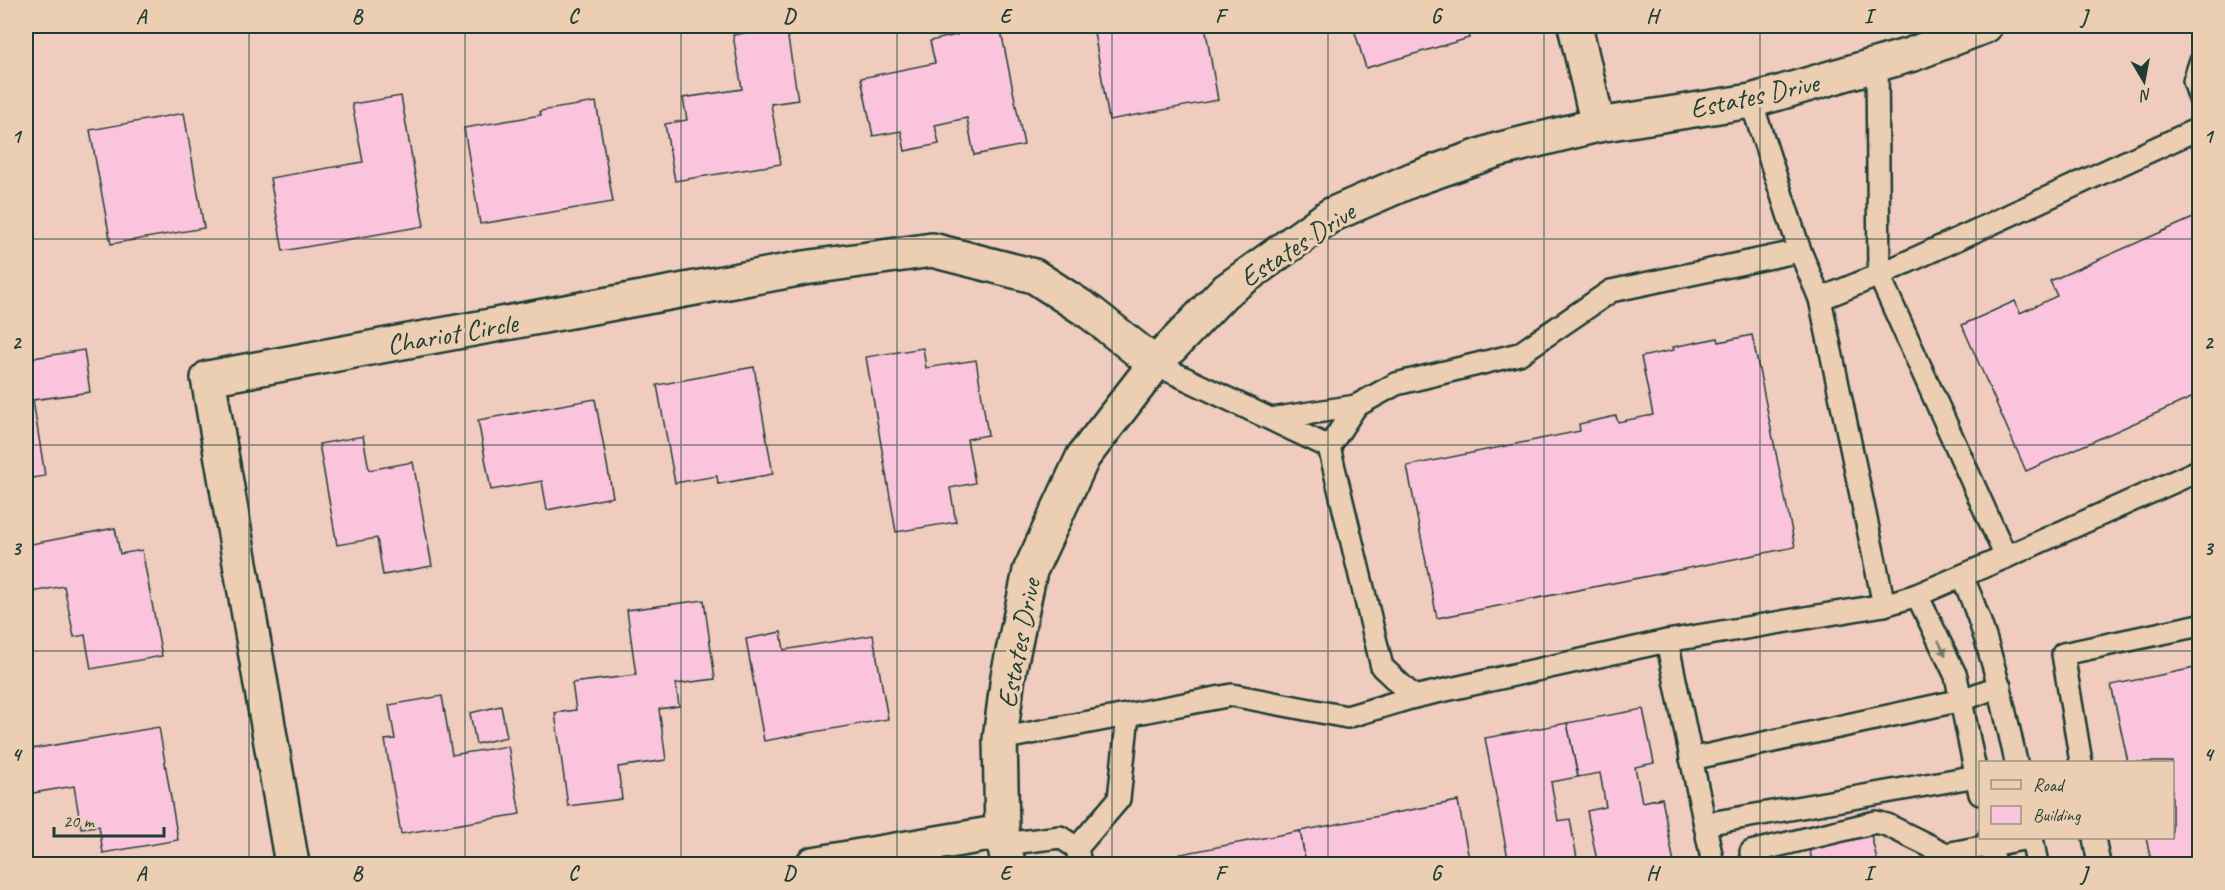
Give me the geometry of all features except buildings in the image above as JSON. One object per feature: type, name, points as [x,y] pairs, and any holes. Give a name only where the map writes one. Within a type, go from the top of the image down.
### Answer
[{"type":"street","points":[[1575,26],[1598,124]]},
{"type":"street","name":"Estates Drive","points":[[1005,847],[1000,740],[1008,676],[1030,571],[1083,458],[1155,364],[1224,292],[1331,215],[1414,179],[1497,150],[1598,124],[1751,101],[1877,66],[1985,26]]},
{"type":"street","name":"Chariot Circle","points":[[292,864],[208,378],[804,268],[932,250],[1034,276],[1091,313],[1155,364]]},
{"type":"street","points":[[813,864],[1005,847]]},
{"type":"lane","points":[[2199,63],[2194,81],[2199,99]]},
{"type":"lane","points":[[1877,66],[1879,275],[2006,557]]},
{"type":"lane","points":[[1751,101],[1800,250],[1820,299],[1884,605]]},
{"type":"lane","points":[[1820,299],[1879,275],[2199,128]]},
{"type":"lane","points":[[1271,419],[1356,406],[1396,384],[1519,354],[1611,291],[1800,250]]},
{"type":"lane","points":[[1155,364],[1329,447]]},
{"type":"lane","points":[[1356,406],[1329,447],[1382,667],[1414,697]]},
{"type":"lane","points":[[1000,740],[1232,696],[1347,717],[1414,697],[1667,641],[1884,605],[1917,595],[1962,576],[2199,470]]},
{"type":"lane","points":[[1962,576],[1977,610],[2000,686],[2016,761]]},
{"type":"lane","points":[[1705,824],[1979,785],[1956,676],[1917,595]]},
{"type":"lane","points":[[2081,761],[2063,654],[2199,625]]},
{"type":"lane","points":[[1667,641],[1713,864]]},
{"type":"lane","points":[[1691,759],[1962,700],[2000,686]]},
{"type":"lane","points":[[1005,847],[1060,837],[1078,856],[1119,799],[1128,715]]},
{"type":"lane","points":[[1754,864],[1751,852],[1876,822],[1887,825],[1947,859],[2024,839]]},
{"type":"lane","points":[[2031,839],[2037,864]]},
{"type":"lane","points":[[2094,839],[2099,864]]}]
